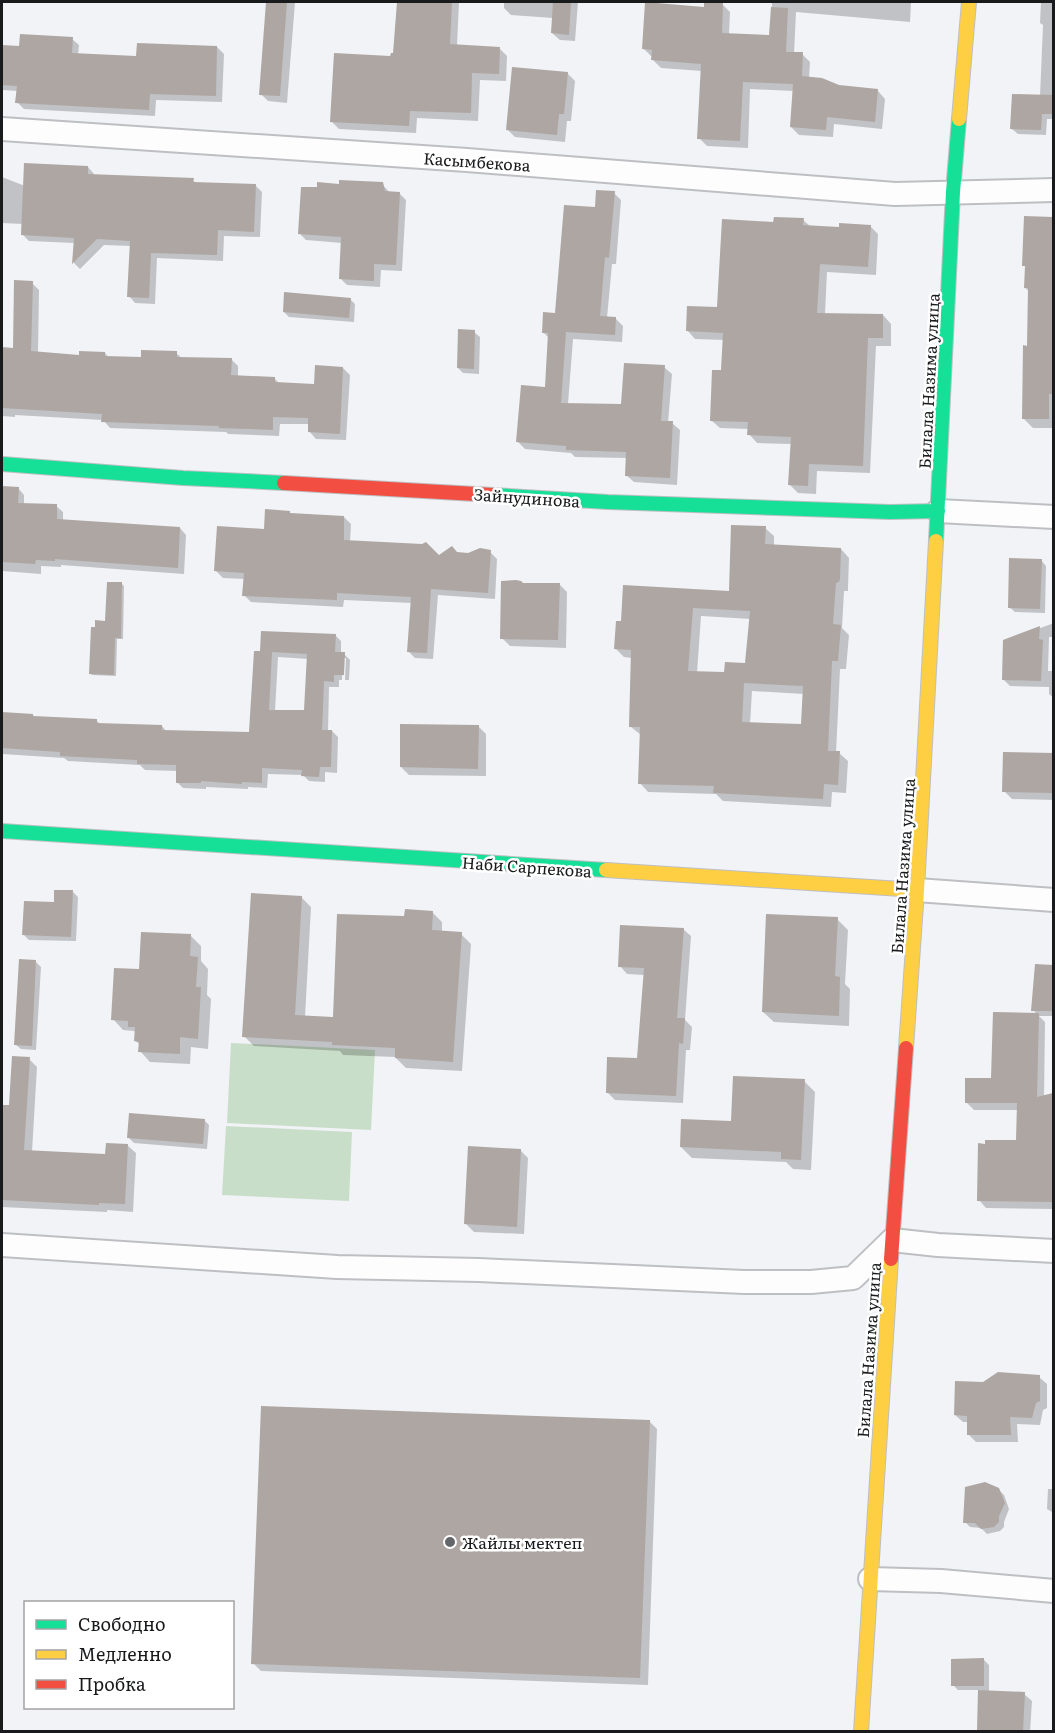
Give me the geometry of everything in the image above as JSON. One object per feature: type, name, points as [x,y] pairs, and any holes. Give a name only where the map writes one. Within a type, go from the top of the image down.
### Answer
[{"type":"street","name":"Билала Назима улица","points":[[861,1731],[917,890],[953,192],[969,2]]},
{"type":"street","name":"Касымбекова","points":[[2,129],[466,160],[895,194],[1053,190]]},
{"type":"street","name":"Зайнудинова","points":[[2,464],[183,478],[608,502],[890,512],[938,511],[1053,517]]},
{"type":"street","name":"Наби Сарпекова","points":[[2,831],[1053,900]]},
{"type":"street","points":[[2,1245],[337,1267],[479,1270],[744,1282],[811,1282],[853,1278],[892,1240],[938,1245],[1053,1251]]},
{"type":"street","points":[[870,1579],[941,1581],[1053,1591]]},
{"type":"green space","points":[[231,1043],[375,1050],[371,1130],[227,1123]]},
{"type":"green space","points":[[226,1126],[352,1132],[349,1201],[222,1195]]},
{"type":"building","points":[[266,2],[287,2],[280,96],[259,95]]},
{"type":"building","points":[[397,2],[452,2],[450,44],[500,47],[499,74],[472,73],[471,113],[410,111],[409,126],[330,122],[334,53],[390,56],[393,53]]},
{"type":"building","points":[[553,2],[571,2],[569,35],[551,33]]},
{"type":"building","points":[[645,2],[704,7],[704,2],[723,2],[722,33],[769,35],[771,7],[788,8],[786,52],[803,52],[802,76],[822,78],[839,85],[878,89],[875,122],[827,117],[826,130],[790,127],[793,84],[743,82],[740,141],[697,139],[701,64],[651,60],[652,50],[642,49]]},
{"type":"building","points":[[20,34],[73,37],[72,53],[136,56],[137,43],[217,46],[216,96],[150,94],[149,110],[15,103],[17,86],[2,85],[2,45],[19,46]]},
{"type":"building","points":[[512,67],[568,72],[564,114],[559,114],[557,135],[506,130]]},
{"type":"building","points":[[1012,94],[1053,95],[1053,114],[1042,114],[1041,130],[1010,129]]},
{"type":"building","points":[[24,163],[88,166],[88,174],[194,178],[193,182],[256,184],[254,232],[218,230],[217,255],[151,253],[149,298],[127,297],[130,241],[97,239],[72,264],[74,238],[21,235]]},
{"type":"building","points":[[339,180],[383,182],[385,191],[400,192],[396,265],[374,264],[374,281],[339,279],[341,237],[298,234],[301,187],[317,187],[317,182],[339,184]]},
{"type":"building","points":[[596,190],[615,191],[609,258],[605,257],[600,316],[616,317],[615,335],[566,332],[561,403],[621,404],[624,363],[665,365],[661,421],[673,421],[670,478],[625,476],[626,452],[566,450],[566,446],[516,442],[521,385],[545,387],[548,333],[542,333],[543,312],[555,313],[564,205],[595,207]]},
{"type":"building","points":[[1024,216],[1053,217],[1053,394],[1049,394],[1049,419],[1022,419],[1023,345],[1027,346],[1028,288],[1024,288],[1025,266],[1022,266]]},
{"type":"building","points":[[774,217],[804,218],[803,225],[839,227],[839,223],[871,225],[868,267],[820,264],[817,313],[883,314],[883,338],[868,338],[863,466],[809,464],[808,486],[788,485],[791,437],[747,435],[748,422],[710,421],[712,370],[721,370],[723,333],[686,331],[687,306],[717,307],[722,219],[773,222]]},
{"type":"building","points":[[14,280],[33,281],[31,351],[79,355],[79,351],[105,352],[105,356],[141,357],[141,350],[177,351],[177,357],[232,358],[231,375],[275,377],[275,382],[314,384],[315,365],[343,367],[340,434],[308,432],[308,418],[273,417],[273,430],[101,422],[102,414],[2,408],[2,347],[13,348]]},
{"type":"building","points":[[284,292],[351,298],[349,318],[283,312]]},
{"type":"building","points":[[458,329],[475,330],[474,369],[457,368]]},
{"type":"building","points":[[2,486],[19,487],[18,503],[57,504],[57,519],[180,527],[178,568],[55,559],[55,561],[36,560],[35,564],[2,562]]},
{"type":"building","points":[[265,509],[344,516],[344,540],[422,544],[426,542],[439,555],[452,546],[457,552],[468,553],[480,548],[491,550],[488,593],[431,589],[427,653],[407,652],[411,597],[337,593],[337,600],[242,596],[244,573],[214,571],[217,526],[264,529]]},
{"type":"building","points":[[731,525],[766,526],[765,544],[841,548],[840,579],[836,583],[833,624],[841,625],[838,661],[832,661],[828,751],[840,751],[838,785],[824,784],[823,799],[713,793],[714,786],[638,784],[640,727],[629,727],[631,650],[614,649],[616,621],[621,621],[623,585],[729,591]],"holes":[[[693,608],[750,611],[745,663],[725,662],[724,672],[688,671]],[[744,683],[803,686],[801,724],[742,722]]]},
{"type":"building","points":[[1009,558],[1042,559],[1040,609],[1008,608]]},
{"type":"building","points":[[516,580],[523,583],[560,583],[558,640],[500,639],[501,581]]},
{"type":"building","points":[[107,582],[122,582],[121,638],[115,638],[114,675],[89,674],[91,627],[95,627],[95,620],[105,621]]},
{"type":"building","points":[[1040,626],[1039,639],[1043,640],[1041,681],[1002,680],[1003,640]]},
{"type":"building","points":[[261,631],[336,634],[335,652],[345,652],[344,675],[334,675],[334,682],[324,681],[322,730],[332,730],[331,767],[320,767],[319,777],[301,776],[302,770],[262,768],[262,783],[201,781],[201,783],[176,783],[176,765],[137,764],[137,760],[60,756],[60,752],[2,748],[2,712],[97,719],[97,723],[162,725],[162,730],[249,732],[254,651],[260,651]],"holes":[[[272,652],[307,654],[304,710],[269,710]]]},
{"type":"building","points":[[400,724],[479,725],[478,769],[400,767]]},
{"type":"building","points":[[1003,752],[1053,753],[1053,793],[1002,792]]},
{"type":"building","points":[[54,890],[73,890],[71,937],[22,935],[24,901],[54,902]]},
{"type":"building","points":[[251,893],[302,896],[295,1015],[333,1017],[337,914],[404,916],[405,909],[433,911],[432,930],[462,932],[453,1062],[395,1058],[395,1048],[242,1037]]},
{"type":"building","points":[[766,914],[838,917],[835,976],[840,977],[839,1016],[762,1012]]},
{"type":"building","points":[[620,925],[684,928],[677,1018],[685,1018],[683,1044],[679,1043],[676,1096],[606,1093],[607,1057],[637,1058],[644,968],[618,967]]},
{"type":"building","points":[[141,932],[191,934],[190,956],[198,957],[196,987],[201,987],[198,1039],[180,1037],[180,1054],[138,1052],[139,1042],[134,1041],[135,1027],[128,1027],[128,1021],[111,1020],[114,968],[139,969]]},
{"type":"building","points":[[19,959],[36,960],[32,1046],[14,1045]]},
{"type":"building","points":[[1035,964],[1053,965],[1052,1011],[1031,1011]]},
{"type":"building","points":[[993,1012],[1039,1013],[1037,1097],[1053,1093],[1053,1202],[977,1201],[978,1143],[985,1144],[985,1140],[1016,1140],[1017,1103],[965,1103],[965,1078],[991,1078]]},
{"type":"building","points":[[12,1056],[30,1057],[24,1150],[105,1154],[106,1143],[128,1144],[125,1204],[99,1203],[99,1205],[2,1200],[2,1105],[9,1105]]},
{"type":"building","points":[[733,1076],[805,1079],[801,1160],[781,1159],[781,1152],[680,1147],[681,1119],[731,1121]]},
{"type":"building","points":[[129,1113],[205,1119],[203,1144],[127,1138]]},
{"type":"building","points":[[468,1146],[521,1149],[517,1227],[464,1224]]},
{"type":"building","points":[[998,1372],[1040,1375],[1040,1401],[1036,1403],[1032,1418],[1010,1417],[1011,1435],[967,1435],[967,1416],[954,1415],[955,1381],[983,1382]]},
{"type":"building","name":"Жайлы мектеп","points":[[261,1406],[650,1420],[640,1678],[251,1664]]},
{"type":"building","points":[[985,1482],[999,1488],[1005,1503],[999,1516],[999,1522],[994,1527],[981,1529],[975,1523],[963,1523],[965,1487]]},
{"type":"building","points":[[984,1658],[984,1686],[951,1686],[951,1659]]},
{"type":"building","points":[[978,1690],[1025,1692],[1023,1731],[977,1731]]},
{"type":"traffic: fast","points":[[936,541],[953,192],[959,119]]},
{"type":"traffic: fast","points":[[2,464],[183,478],[284,483]]},
{"type":"traffic: fast","points":[[493,495],[608,502],[890,512],[938,511]]},
{"type":"traffic: fast","points":[[2,831],[606,870]]},
{"type":"traffic: slow","points":[[959,119],[969,2]]},
{"type":"traffic: slow","points":[[906,1048],[936,541]]},
{"type":"traffic: slow","points":[[606,870],[917,890]]},
{"type":"traffic: slow","points":[[861,1732],[891,1259]]},
{"type":"traffic: jam","points":[[284,483],[493,495]]},
{"type":"traffic: jam","points":[[891,1259],[906,1048]]},
{"type":"place","name":"Жайлы мектеп","points":[[450,1542]]}]
